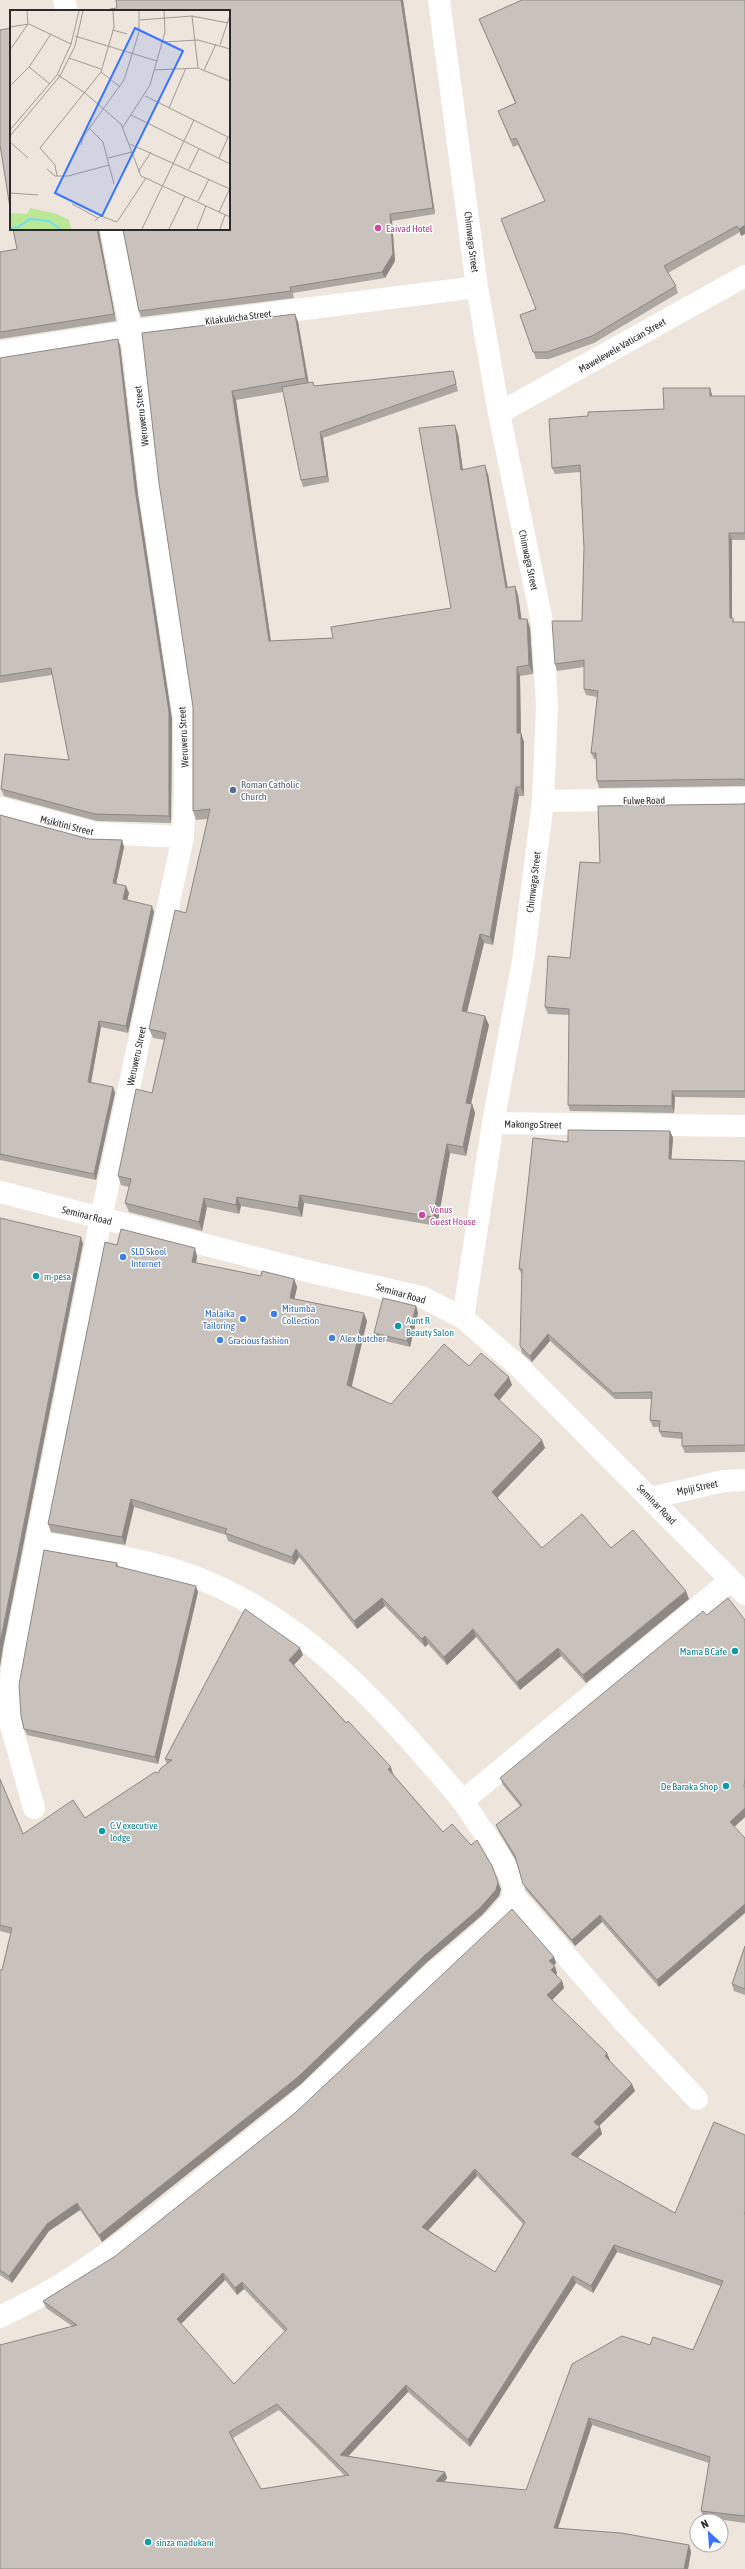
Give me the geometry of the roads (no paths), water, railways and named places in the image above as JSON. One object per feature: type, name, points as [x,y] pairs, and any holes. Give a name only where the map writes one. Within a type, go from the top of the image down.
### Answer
[{"type":"street","points":[[64,0],[67,10]]},
{"type":"street","name":"Chimwaga Street","points":[[446,4],[477,287],[499,414],[542,622],[547,706],[542,801],[523,961],[493,1123]]},
{"type":"street","name":"Weruweru Street","points":[[34,1808],[11,1725],[9,1691],[15,1650],[38,1542],[101,1218],[183,837],[185,789],[184,718],[150,494],[130,331],[111,230]]},
{"type":"street","name":"Mawelewele Vatican Street","points":[[499,414],[745,276]]},
{"type":"street","name":"Kilakukicha Street","points":[[0,352],[130,331],[477,287]]},
{"type":"street","name":"Fulwe Road","points":[[542,801],[745,798]]},
{"type":"street","name":"Msikitini Street","points":[[0,808],[96,832],[183,837]]},
{"type":"street","name":"Makongo Street","points":[[463,1318],[493,1123],[745,1126]]},
{"type":"street","name":"Seminar Road","points":[[0,1192],[311,1272],[422,1297],[463,1318],[515,1363],[738,1587]]},
{"type":"street","name":"Mpiji Street","points":[[650,1498],[724,1481],[745,1480]]},
{"type":"street","points":[[0,2317],[66,2282],[106,2254],[186,2194],[290,2110],[479,1934],[509,1903],[513,1895],[512,1885],[505,1866],[464,1800],[401,1727],[363,1689],[296,1633],[269,1613],[209,1583],[177,1571],[94,1551],[38,1542]]},
{"type":"street","points":[[464,1800],[738,1587]]},
{"type":"street","points":[[513,1895],[623,2021],[697,2099]]},
{"type":"place","name":"Eaivad Hotel","points":[[378,228]]},
{"type":"place","name":"Roman Catholic Church","points":[[233,790]]},
{"type":"place","name":"Venus Guest House","points":[[422,1215]]},
{"type":"place","name":"SLD Skool Internet","points":[[123,1257]]},
{"type":"place","name":"m-pesa","points":[[36,1276]]},
{"type":"place","name":"Mitumba Collection","points":[[274,1314]]},
{"type":"place","name":"Malaika Tailoring","points":[[243,1319]]},
{"type":"place","name":"Aunt R Beauty Salon","points":[[398,1326]]},
{"type":"place","name":"Alex butcher","points":[[332,1338]]},
{"type":"place","name":"Gracious fashion","points":[[220,1340]]},
{"type":"place","name":"Mama B Cafe","points":[[735,1651]]},
{"type":"place","name":"De Baraka Shop","points":[[726,1786]]},
{"type":"place","name":"C.V executive lodge","points":[[102,1831]]},
{"type":"place","name":"sinza madukani","points":[[148,2542]]}]
